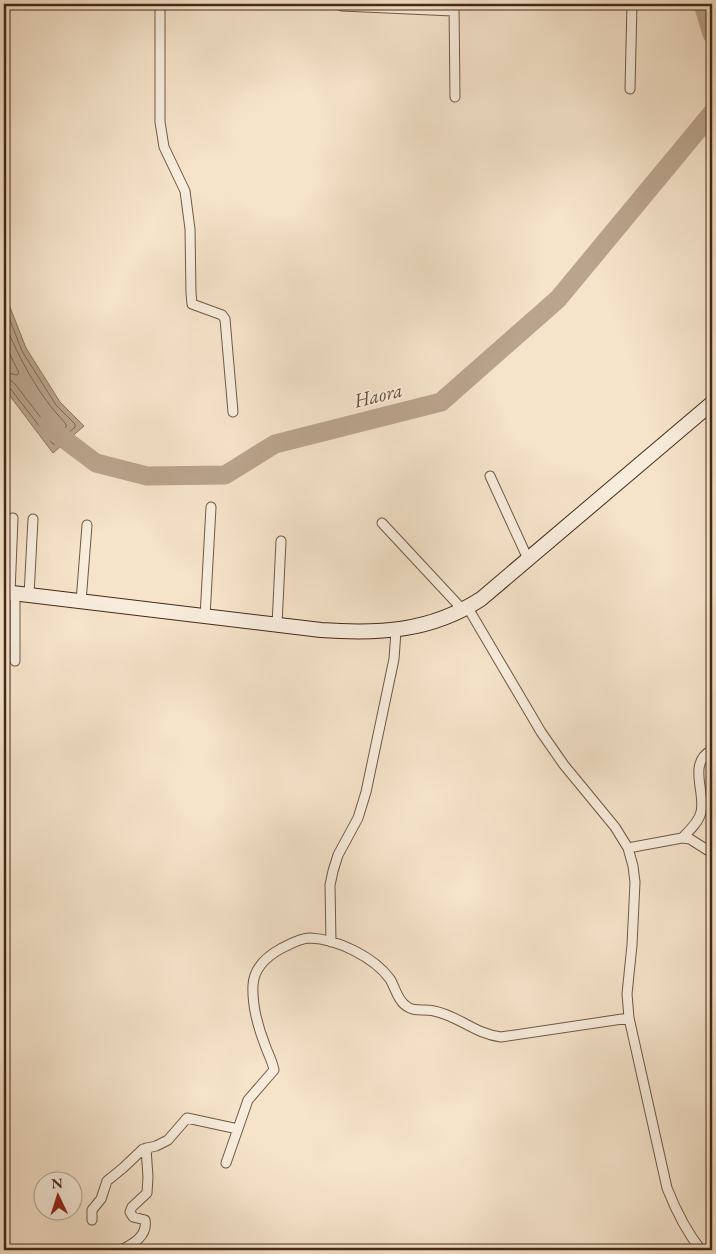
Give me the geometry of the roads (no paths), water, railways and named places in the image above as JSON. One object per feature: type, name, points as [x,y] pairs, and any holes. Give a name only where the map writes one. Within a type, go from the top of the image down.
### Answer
[{"type":"street","points":[[160,4],[160,122],[164,147],[185,191],[190,230],[192,304],[222,315],[225,319],[233,412]]},
{"type":"street","points":[[630,89],[632,4]]},
{"type":"street","points":[[342,6],[454,7],[455,97]]},
{"type":"street","points":[[14,594],[345,632],[396,631],[419,627],[466,609],[481,599],[712,403]]},
{"type":"street","points":[[490,476],[528,559]]},
{"type":"street","points":[[205,617],[211,506]]},
{"type":"street","points":[[13,518],[15,661]]},
{"type":"street","points":[[14,594],[33,519]]},
{"type":"street","points":[[382,523],[466,609],[546,739],[564,765],[615,827],[628,848],[635,882],[632,945],[627,986],[629,1018],[667,1188],[679,1216],[701,1250]]},
{"type":"street","points":[[81,602],[87,525]]},
{"type":"street","points":[[277,625],[281,541]]},
{"type":"street","points":[[330,942],[330,885],[338,855],[358,818],[366,792],[394,659],[396,631]]},
{"type":"street","points":[[682,838],[699,818],[701,811],[698,782],[700,765],[703,758],[712,750]]},
{"type":"street","points":[[628,848],[682,838],[690,839],[712,853]]},
{"type":"street","points":[[226,1163],[248,1100],[274,1070],[272,1059],[261,1035],[254,1003],[254,978],[265,958],[291,943],[309,938],[330,942],[358,952],[378,967],[390,980],[406,1006],[418,1011],[434,1010],[490,1036],[501,1037],[629,1018]]},
{"type":"street","points":[[92,1220],[92,1210],[101,1198],[106,1180],[123,1168],[139,1152],[168,1140],[187,1118],[238,1128]]},
{"type":"street","points":[[122,1250],[138,1241],[145,1228],[145,1220],[133,1217],[130,1212],[132,1207],[147,1193],[146,1148]]},
{"type":"water","points":[[4,292],[26,348],[60,402],[84,426],[53,453],[4,388]]},
{"type":"waterway","name":"Haora","points":[[703,4],[712,34]]},
{"type":"waterway","name":"Haora","points":[[48,423],[52,430],[96,463],[147,476],[225,475],[275,444],[441,402],[558,299],[712,113]]}]
